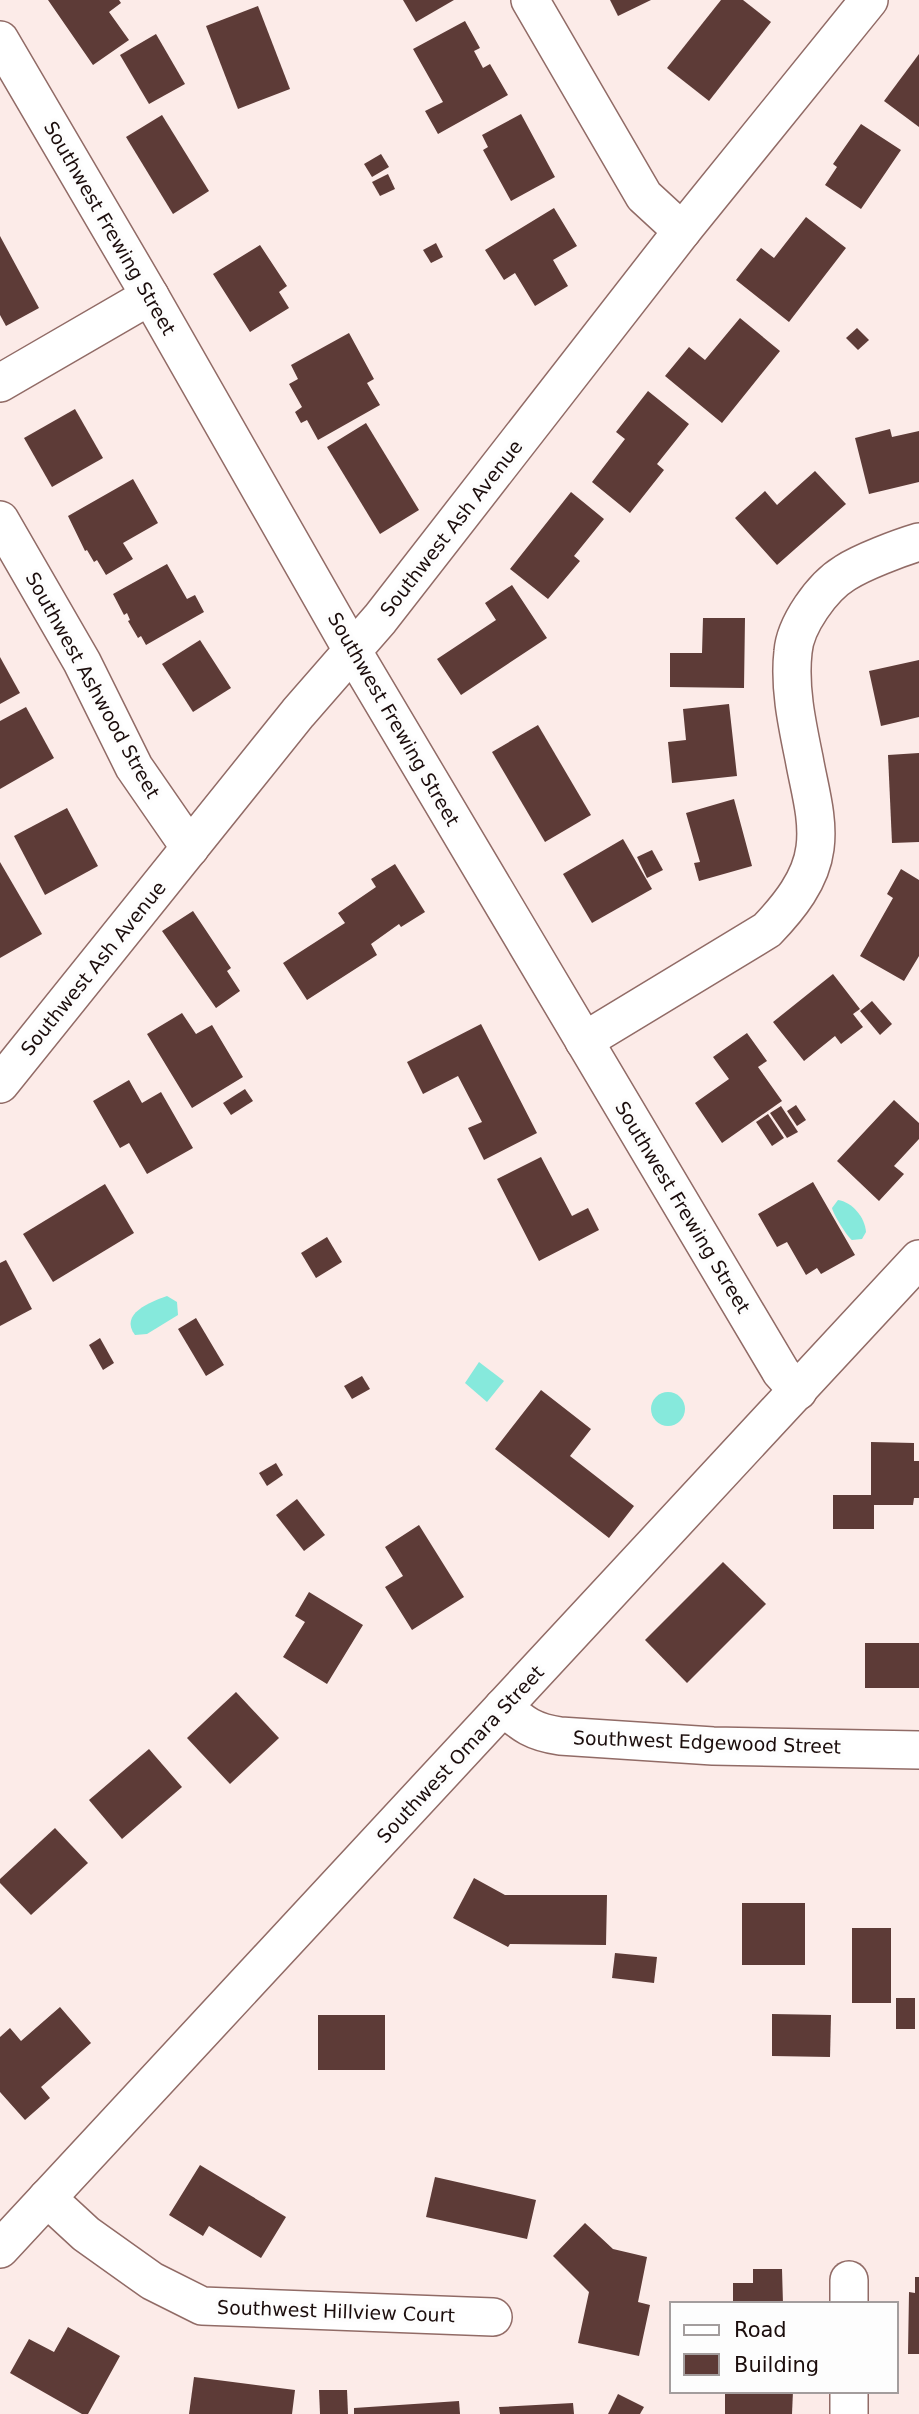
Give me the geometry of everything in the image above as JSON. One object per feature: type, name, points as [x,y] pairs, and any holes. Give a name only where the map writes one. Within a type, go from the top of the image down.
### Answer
[{"type":"street","points":[[530,0],[645,197],[682,232]]},
{"type":"street","name":"Southwest Ash Avenue","points":[[0,1084],[190,848],[380,619],[682,232],[869,0]]},
{"type":"street","name":"Southwest Frewing Street","points":[[0,40],[352,650],[781,1372],[799,1391]]},
{"type":"street","points":[[0,383],[150,296]]},
{"type":"street","name":"Southwest Ashwood Street","points":[[0,520],[82,662],[134,767],[190,848]]},
{"type":"street","points":[[584,1041],[767,930],[788,909],[811,866],[816,847],[816,818],[797,724],[793,650],[802,623],[818,598],[844,574],[919,542]]},
{"type":"street","name":"Southwest Omara Street","points":[[0,2249],[919,1259]]},
{"type":"street","name":"Southwest Edgewood Street","points":[[503,1707],[527,1728],[560,1736],[713,1746],[919,1750]]},
{"type":"street","name":"Southwest Hillview Court","points":[[47,2198],[86,2234],[152,2281],[201,2306],[493,2317]]},
{"type":"street","points":[[849,2393],[849,2414]]},
{"type":"water","points":[[838,1200],[853,1207],[860,1216],[866,1232],[862,1239],[852,1240],[841,1226],[832,1208]]},
{"type":"water","points":[[167,1296],[177,1302],[178,1315],[147,1334],[135,1335],[131,1328],[134,1315],[145,1305]]},
{"type":"water","points":[[479,1362],[504,1381],[487,1402],[465,1383]]},
{"type":"water","points":[[668,1392],[680,1397],[685,1409],[680,1421],[668,1426],[656,1421],[651,1409],[656,1397]]},
{"type":"building","points":[[48,0],[119,0],[121,3],[109,12],[129,40],[93,65]]},
{"type":"building","points":[[403,0],[454,0],[416,22]]},
{"type":"building","points":[[610,0],[651,0],[618,16]]},
{"type":"building","points":[[721,0],[743,0],[771,22],[709,101],[667,68]]},
{"type":"building","points":[[258,6],[290,89],[238,109],[206,26]]},
{"type":"building","points":[[465,21],[480,48],[474,51],[483,68],[490,64],[508,95],[438,134],[425,111],[443,102],[413,49]]},
{"type":"building","points":[[156,34],[185,84],[149,104],[120,55]]},
{"type":"building","points":[[919,54],[919,127],[884,101]]},
{"type":"building","points":[[521,114],[555,177],[511,201],[483,150],[488,147],[482,135]]},
{"type":"building","points":[[162,115],[209,191],[173,214],[126,137]]},
{"type":"building","points":[[861,124],[901,150],[861,209],[825,185],[837,167],[833,164]]},
{"type":"building","points":[[381,154],[389,167],[372,177],[364,164]]},
{"type":"building","points":[[388,174],[395,189],[380,196],[372,182]]},
{"type":"building","points":[[554,208],[577,246],[553,260],[568,286],[535,306],[515,273],[504,280],[485,250]]},
{"type":"building","points":[[806,217],[846,248],[789,322],[736,280],[761,248],[774,258]]},
{"type":"building","points":[[0,236],[39,308],[6,326],[0,315]]},
{"type":"building","points":[[436,243],[443,257],[431,263],[423,250]]},
{"type":"building","points":[[260,245],[287,286],[279,292],[289,308],[250,332],[213,274]]},
{"type":"building","points":[[740,318],[780,351],[722,423],[665,376],[689,347],[705,360]]},
{"type":"building","points":[[857,328],[869,340],[858,350],[846,338]]},
{"type":"building","points":[[349,333],[374,379],[367,383],[380,405],[318,440],[307,420],[301,423],[295,412],[302,407],[289,384],[298,379],[291,365]]},
{"type":"building","points":[[648,391],[689,424],[657,464],[664,470],[630,513],[592,482],[625,439],[616,432]]},
{"type":"building","points":[[75,409],[103,458],[52,487],[24,438]]},
{"type":"building","points":[[366,423],[419,510],[380,534],[327,447]]},
{"type":"building","points":[[890,429],[892,437],[919,431],[919,482],[869,494],[855,438]]},
{"type":"building","points":[[815,471],[846,504],[777,565],[735,518],[765,491],[777,505]]},
{"type":"building","points":[[133,479],[158,523],[123,543],[133,559],[106,575],[97,560],[94,562],[87,550],[85,551],[68,516]]},
{"type":"building","points":[[571,492],[604,519],[574,556],[580,561],[548,599],[510,569]]},
{"type":"building","points":[[167,564],[187,599],[195,595],[204,612],[146,645],[141,636],[138,638],[128,621],[130,620],[127,613],[124,615],[113,594]]},
{"type":"building","points":[[512,585],[547,638],[461,695],[437,659],[496,620],[485,603]]},
{"type":"building","points":[[703,618],[745,618],[744,688],[670,687],[670,653],[702,653]]},
{"type":"building","points":[[200,640],[231,688],[193,712],[162,664]]},
{"type":"building","points":[[0,657],[20,693],[0,704]]},
{"type":"building","points":[[919,660],[919,717],[881,726],[869,671]]},
{"type":"building","points":[[729,704],[737,776],[672,783],[668,742],[686,740],[683,709]]},
{"type":"building","points":[[26,707],[54,758],[0,789],[0,721]]},
{"type":"building","points":[[538,725],[591,815],[545,842],[492,752]]},
{"type":"building","points":[[919,753],[919,842],[892,843],[888,755]]},
{"type":"building","points":[[734,799],[752,866],[699,881],[694,863],[700,862],[686,813]]},
{"type":"building","points":[[67,808],[98,866],[45,895],[14,836]]},
{"type":"building","points":[[623,839],[652,889],[592,923],[563,874]]},
{"type":"building","points":[[652,850],[663,870],[647,878],[637,857]]},
{"type":"building","points":[[0,862],[42,934],[0,958]]},
{"type":"building","points":[[395,864],[425,912],[401,927],[399,924],[371,944],[377,955],[307,1000],[283,963],[345,923],[338,913],[376,887],[371,879]]},
{"type":"building","points":[[901,869],[919,880],[919,956],[904,981],[860,956],[893,898],[887,894]]},
{"type":"building","points":[[193,911],[231,968],[227,971],[240,991],[216,1008],[162,931]]},
{"type":"building","points":[[833,974],[860,1009],[853,1014],[863,1027],[841,1044],[835,1036],[804,1061],[773,1022]]},
{"type":"building","points":[[872,1001],[892,1024],[880,1035],[860,1011]]},
{"type":"building","points":[[182,1013],[196,1034],[212,1025],[243,1077],[192,1108],[147,1034]]},
{"type":"building","points":[[481,1024],[537,1133],[484,1160],[468,1128],[482,1122],[458,1076],[423,1094],[407,1062]]},
{"type":"building","points":[[747,1033],[767,1061],[758,1067],[782,1101],[722,1143],[695,1103],[729,1079],[713,1057]]},
{"type":"building","points":[[129,1080],[142,1103],[161,1092],[193,1148],[147,1174],[129,1143],[120,1148],[93,1101]]},
{"type":"building","points":[[245,1089],[253,1101],[231,1115],[223,1103]]},
{"type":"building","points":[[894,1100],[919,1123],[919,1139],[894,1166],[904,1174],[879,1201],[837,1161]]},
{"type":"building","points":[[796,1105],[806,1120],[797,1126],[787,1111]]},
{"type":"building","points":[[781,1106],[798,1132],[787,1138],[770,1113]]},
{"type":"building","points":[[768,1114],[784,1138],[772,1146],[756,1122]]},
{"type":"building","points":[[541,1157],[572,1216],[588,1208],[599,1230],[539,1261],[497,1179]]},
{"type":"building","points":[[813,1182],[855,1255],[821,1274],[817,1268],[806,1275],[787,1242],[777,1247],[758,1214]]},
{"type":"building","points":[[105,1184],[134,1233],[53,1282],[23,1234]]},
{"type":"building","points":[[327,1237],[342,1262],[316,1278],[301,1253]]},
{"type":"building","points":[[6,1260],[32,1309],[0,1326],[0,1263]]},
{"type":"building","points":[[196,1318],[224,1365],[206,1376],[178,1329]]},
{"type":"building","points":[[100,1338],[114,1363],[103,1370],[89,1345]]},
{"type":"building","points":[[362,1376],[370,1389],[352,1399],[344,1386]]},
{"type":"building","points":[[541,1390],[591,1429],[570,1456],[634,1506],[609,1538],[495,1449]]},
{"type":"building","points":[[871,1442],[914,1443],[914,1461],[919,1461],[919,1498],[914,1498],[913,1505],[874,1505],[874,1529],[833,1529],[833,1495],[871,1495]]},
{"type":"building","points":[[276,1463],[283,1475],[267,1486],[259,1473]]},
{"type":"building","points":[[297,1499],[325,1535],[304,1551],[276,1515]]},
{"type":"building","points":[[419,1525],[464,1597],[412,1630],[385,1587],[403,1576],[385,1547]]},
{"type":"building","points":[[723,1562],[766,1604],[687,1683],[645,1640]]},
{"type":"building","points":[[309,1592],[363,1625],[327,1684],[283,1657],[305,1622],[295,1616]]},
{"type":"building","points":[[865,1643],[919,1643],[919,1688],[865,1688]]},
{"type":"building","points":[[236,1692],[279,1738],[230,1784],[187,1738]]},
{"type":"building","points":[[149,1749],[182,1787],[122,1839],[89,1800]]},
{"type":"building","points":[[55,1828],[88,1863],[31,1915],[0,1883],[0,1879]]},
{"type":"building","points":[[474,1878],[505,1895],[607,1895],[606,1945],[510,1944],[508,1947],[453,1918]]},
{"type":"building","points":[[742,1903],[805,1903],[805,1965],[742,1965]]},
{"type":"building","points":[[852,1928],[891,1928],[891,2003],[852,2003]]},
{"type":"building","points":[[615,1953],[657,1957],[654,1983],[612,1978]]},
{"type":"building","points":[[896,1998],[915,1998],[915,2029],[896,2029]]},
{"type":"building","points":[[60,2007],[91,2043],[41,2087],[50,2098],[25,2120],[0,2092],[0,2037],[10,2028],[21,2041]]},
{"type":"building","points":[[772,2014],[831,2015],[830,2057],[772,2056]]},
{"type":"building","points":[[318,2015],[385,2015],[385,2070],[318,2070]]},
{"type":"building","points":[[200,2165],[286,2217],[261,2258],[209,2226],[203,2236],[169,2215]]},
{"type":"building","points":[[435,2177],[536,2200],[527,2239],[426,2217]]},
{"type":"building","points":[[585,2223],[613,2249],[647,2257],[638,2302],[650,2305],[639,2356],[578,2343],[589,2292],[553,2256]]},
{"type":"building","points":[[753,2269],[782,2269],[783,2302],[733,2302],[733,2283],[753,2283]]},
{"type":"building","points":[[915,2277],[919,2277],[919,2354],[908,2354],[909,2292],[915,2293]]},
{"type":"building","points":[[68,2327],[120,2356],[88,2414],[82,2414],[10,2373],[29,2339],[54,2352]]},
{"type":"building","points":[[194,2377],[295,2390],[292,2414],[189,2414]]},
{"type":"building","points":[[319,2390],[347,2390],[348,2414],[320,2414]]},
{"type":"building","points":[[725,2393],[793,2393],[792,2414],[725,2414]]},
{"type":"building","points":[[618,2394],[644,2407],[640,2414],[608,2414]]},
{"type":"building","points":[[459,2401],[460,2414],[354,2414],[354,2408]]},
{"type":"building","points":[[573,2403],[574,2414],[500,2414],[499,2407]]}]
